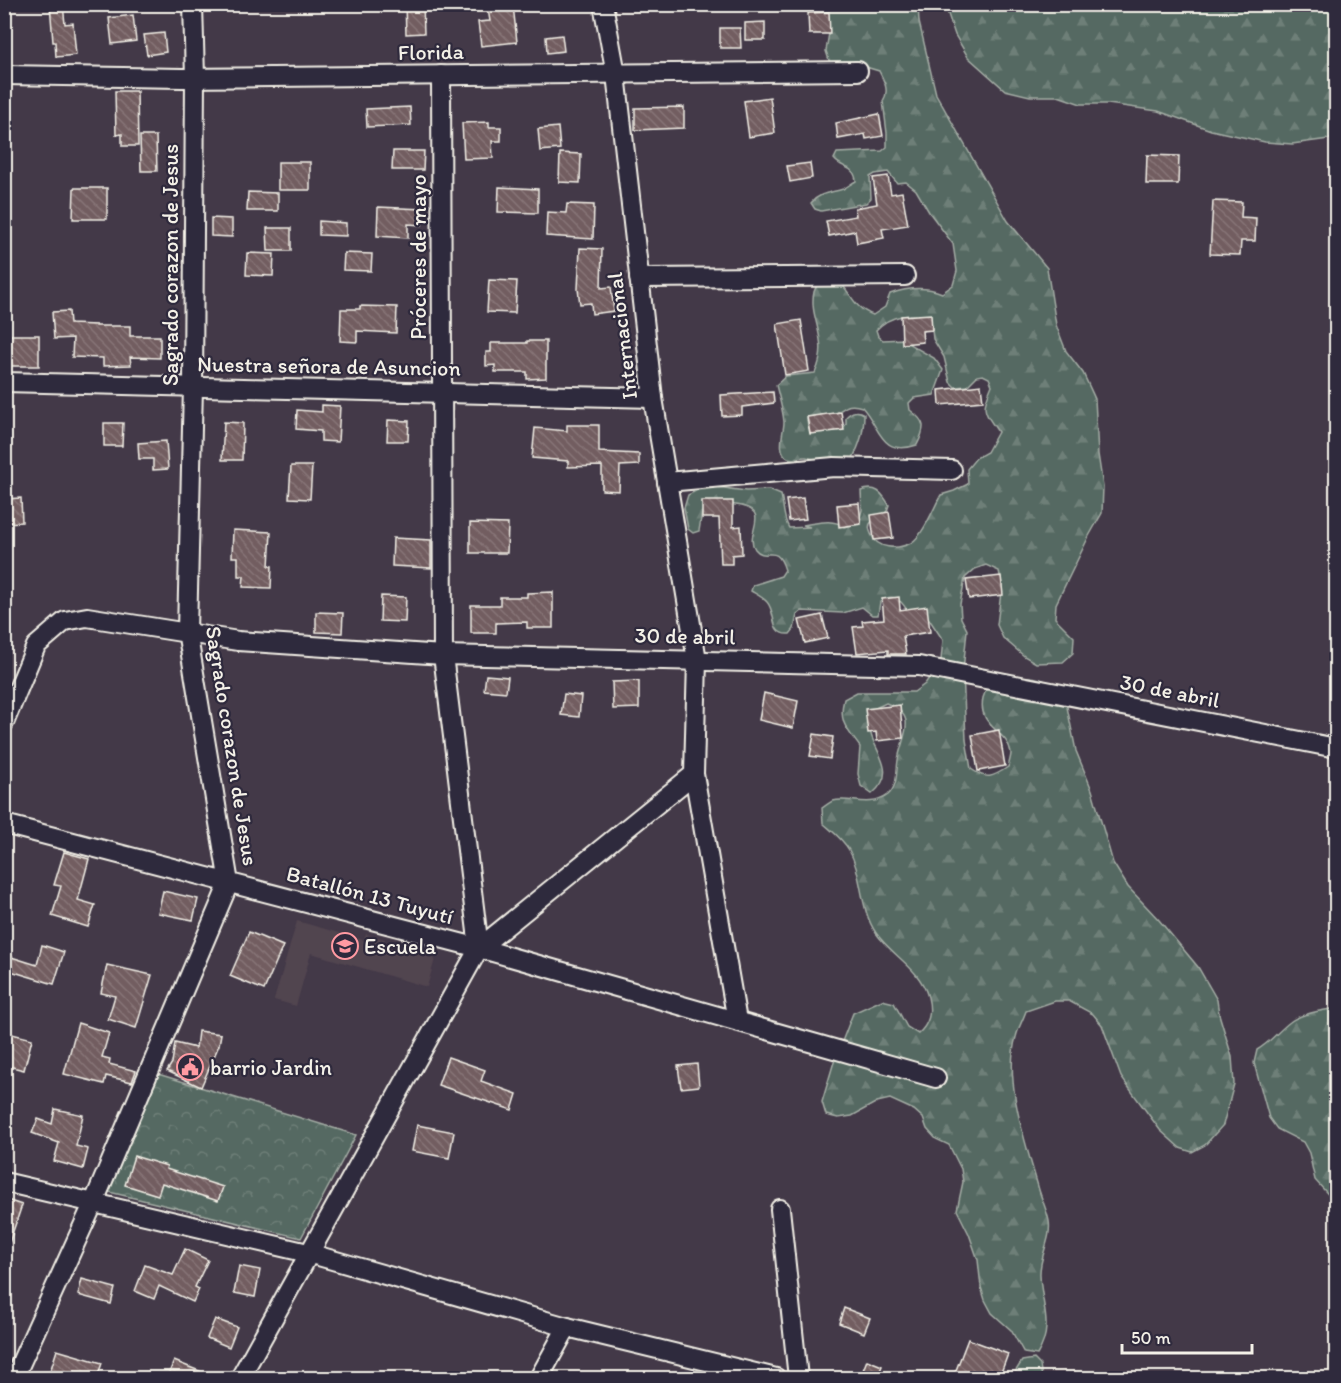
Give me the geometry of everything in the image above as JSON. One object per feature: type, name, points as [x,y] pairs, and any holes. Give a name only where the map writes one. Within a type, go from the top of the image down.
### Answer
[{"type":"street","name":"Sagrado corazon de Jesus","points":[[14,1378],[93,1203],[229,883],[187,631],[193,387],[195,78],[193,4]]},
{"type":"street","name":"Internacional","points":[[603,4],[616,74],[653,398],[697,660],[694,774],[737,1022]]},
{"type":"street","name":"Florida","points":[[4,75],[195,78],[858,71]]},
{"type":"street","name":"Próceres de mayo","points":[[441,75],[443,655],[479,948]]},
{"type":"street","points":[[639,278],[905,276]]},
{"type":"street","name":"Nuestra señora de Asuncion","points":[[4,382],[653,398]]},
{"type":"street","points":[[667,482],[834,467],[952,470]]},
{"type":"street","name":"30 de abril","points":[[4,723],[36,646],[66,621],[87,617],[187,631],[238,641],[443,655],[920,666],[1336,748]]},
{"type":"street","points":[[240,1378],[479,948],[694,774]]},
{"type":"street","name":"Batallón 13 Tuyutí","points":[[4,824],[479,948],[936,1078]]},
{"type":"street","points":[[4,1182],[308,1253],[567,1327],[776,1378]]},
{"type":"street","points":[[780,1209],[798,1378]]},
{"type":"street","points":[[539,1378],[567,1327]]},
{"type":"shaded area","points":[[297,921],[364,940],[366,934],[385,939],[384,944],[435,959],[427,987],[311,953],[296,1006],[274,1000]]},
{"type":"green space","points":[[812,5],[918,5],[919,22],[936,94],[1008,221],[1047,268],[1056,325],[1066,351],[1083,373],[1095,399],[1098,454],[1103,487],[1102,513],[1056,604],[1055,618],[1074,637],[1073,653],[1063,662],[1036,663],[1024,656],[1003,638],[997,625],[1002,584],[999,571],[986,565],[975,569],[965,578],[960,604],[961,618],[967,630],[963,671],[966,740],[971,769],[986,776],[998,774],[1008,767],[1010,758],[1009,745],[984,716],[983,698],[989,685],[1007,678],[1038,678],[1065,697],[1076,751],[1092,790],[1113,863],[1128,887],[1198,967],[1217,1000],[1232,1057],[1234,1084],[1223,1125],[1205,1145],[1192,1152],[1180,1148],[1160,1130],[1121,1077],[1102,1025],[1093,1014],[1069,1001],[1055,1001],[1026,1011],[1017,1034],[1013,1054],[1014,1093],[1049,1228],[1040,1268],[1046,1325],[1042,1345],[1037,1355],[1024,1353],[1011,1330],[992,1313],[985,1300],[978,1260],[957,1210],[963,1182],[961,1169],[949,1145],[936,1139],[927,1129],[923,1118],[914,1110],[890,1099],[877,1102],[852,1116],[838,1118],[826,1115],[822,1102],[853,1013],[882,1000],[894,1003],[907,1027],[918,1034],[929,1018],[929,1003],[924,987],[912,970],[876,933],[867,913],[857,870],[849,850],[844,842],[823,823],[822,808],[839,800],[874,801],[888,795],[891,791],[895,783],[905,734],[906,720],[903,714],[886,703],[873,709],[869,720],[870,732],[882,759],[884,776],[872,794],[861,786],[858,774],[860,747],[843,720],[844,699],[857,692],[914,692],[925,684],[941,660],[943,640],[925,613],[907,610],[899,600],[892,597],[880,602],[878,615],[872,615],[862,607],[843,613],[802,611],[797,615],[794,629],[790,634],[783,634],[776,628],[767,602],[751,591],[753,585],[781,576],[785,570],[778,556],[759,553],[755,549],[752,537],[755,514],[742,506],[726,504],[718,506],[702,512],[699,531],[693,533],[688,529],[684,508],[688,495],[701,488],[769,490],[781,495],[789,528],[810,527],[803,525],[825,522],[840,524],[844,527],[858,524],[862,510],[861,491],[871,489],[878,491],[889,505],[887,511],[871,523],[869,527],[871,534],[878,543],[888,547],[900,547],[911,543],[920,534],[941,495],[968,484],[967,469],[976,458],[987,452],[998,432],[985,410],[992,385],[989,378],[983,375],[977,376],[967,386],[955,387],[950,382],[944,357],[933,339],[931,320],[909,315],[888,321],[876,330],[878,336],[883,340],[904,339],[934,358],[943,370],[934,395],[914,398],[909,403],[910,410],[923,425],[917,445],[905,448],[888,444],[862,407],[852,405],[831,415],[807,419],[812,433],[842,430],[846,424],[846,417],[852,412],[864,414],[861,438],[852,460],[834,462],[806,457],[790,459],[782,451],[784,422],[776,385],[786,376],[815,373],[821,350],[813,302],[815,290],[822,280],[835,278],[860,307],[873,315],[885,307],[890,294],[896,292],[923,289],[942,293],[953,285],[957,271],[953,244],[916,190],[906,182],[897,183],[888,172],[870,177],[871,198],[866,203],[821,211],[815,209],[811,203],[822,195],[843,189],[856,181],[851,170],[834,159],[837,153],[882,151],[887,147],[883,101],[886,90],[879,71],[859,65],[830,63],[826,51],[829,33],[827,19],[819,6]]},
{"type":"green space","points":[[945,5],[1336,5],[1336,138],[1292,144],[1265,142],[1211,130],[1158,111],[1108,104],[1081,104],[1058,96],[1030,96],[1005,90],[968,57],[955,35]]},
{"type":"green space","points":[[1331,1009],[1336,1010],[1336,1071],[1333,1089],[1336,1114],[1336,1203],[1315,1180],[1309,1153],[1303,1142],[1277,1129],[1269,1118],[1254,1063],[1257,1050],[1294,1019]]},
{"type":"green space","points":[[158,1074],[356,1135],[301,1238],[105,1191]]},
{"type":"green space","points":[[1034,1359],[1040,1365],[1042,1378],[1014,1378],[1022,1361]]},
{"type":"building","points":[[50,4],[63,4],[65,24],[73,23],[76,55],[56,57]]},
{"type":"building","points":[[405,4],[423,4],[424,33],[406,34]]},
{"type":"building","points":[[513,5],[517,42],[481,46],[478,22],[490,21],[488,9]]},
{"type":"building","points":[[829,12],[830,34],[809,34],[808,13]]},
{"type":"building","points":[[133,15],[136,41],[112,44],[109,18]]},
{"type":"building","points":[[765,22],[765,40],[745,40],[745,23]]},
{"type":"building","points":[[720,28],[740,28],[741,48],[720,48]]},
{"type":"building","points":[[164,33],[166,52],[147,55],[144,35]]},
{"type":"building","points":[[562,35],[564,51],[547,53],[546,37]]},
{"type":"building","points":[[115,91],[137,91],[138,146],[122,146],[122,134],[116,135]]},
{"type":"building","points":[[770,97],[775,133],[749,137],[744,101]]},
{"type":"building","points":[[410,107],[411,125],[367,127],[366,109]]},
{"type":"building","points":[[684,107],[684,128],[635,130],[635,108]]},
{"type":"building","points":[[879,114],[883,136],[866,139],[865,134],[838,139],[836,123]]},
{"type":"building","points":[[489,122],[489,127],[501,127],[501,141],[492,141],[493,158],[464,159],[462,123]]},
{"type":"building","points":[[558,127],[560,149],[540,151],[538,129]]},
{"type":"building","points":[[140,136],[156,136],[157,171],[141,171]]},
{"type":"building","points":[[393,151],[424,151],[423,170],[392,170]]},
{"type":"building","points":[[560,153],[581,154],[580,183],[559,182]]},
{"type":"building","points":[[1147,155],[1179,156],[1178,184],[1146,184]]},
{"type":"building","points":[[278,162],[310,162],[310,190],[278,190]]},
{"type":"building","points":[[810,163],[812,178],[790,182],[787,166]]},
{"type":"building","points":[[888,176],[891,194],[902,192],[908,225],[882,229],[884,238],[857,243],[855,231],[829,236],[826,221],[856,216],[855,208],[877,204],[873,178]]},
{"type":"building","points":[[499,187],[538,189],[538,213],[498,212]]},
{"type":"building","points":[[74,188],[107,188],[107,219],[73,219]]},
{"type":"building","points":[[248,192],[278,193],[278,211],[247,211]]},
{"type":"building","points":[[1213,201],[1242,202],[1241,217],[1256,218],[1255,241],[1241,241],[1240,255],[1210,254]]},
{"type":"building","points":[[567,204],[594,205],[593,239],[546,236],[547,212],[566,213]]},
{"type":"building","points":[[378,207],[423,209],[422,225],[408,224],[408,238],[377,236]]},
{"type":"building","points":[[211,218],[232,219],[232,237],[211,236]]},
{"type":"building","points":[[319,221],[346,223],[346,236],[319,235]]},
{"type":"building","points":[[267,228],[291,228],[291,251],[268,251]]},
{"type":"building","points":[[580,248],[602,249],[601,288],[611,287],[614,311],[592,314],[591,303],[580,304],[578,289]]},
{"type":"building","points":[[247,253],[274,254],[273,276],[246,275]]},
{"type":"building","points":[[344,253],[372,254],[371,271],[343,270]]},
{"type":"building","points":[[489,280],[517,281],[515,313],[487,312]]},
{"type":"building","points":[[360,306],[397,307],[396,333],[357,331],[357,342],[340,341],[341,309],[360,309]]},
{"type":"building","points":[[69,311],[70,324],[130,326],[130,336],[160,336],[160,358],[130,357],[131,365],[103,366],[103,358],[72,357],[73,338],[54,339],[52,312]]},
{"type":"building","points":[[931,314],[932,330],[922,331],[923,342],[902,344],[901,316]]},
{"type":"building","points":[[801,320],[809,371],[785,375],[777,324]]},
{"type":"building","points":[[7,335],[39,335],[39,366],[7,366]]},
{"type":"building","points":[[527,341],[546,341],[546,378],[527,379],[527,372],[495,372],[495,365],[486,366],[486,352],[491,352],[491,343],[527,343]]},
{"type":"building","points":[[981,385],[983,401],[940,405],[939,390]]},
{"type":"building","points":[[773,392],[774,403],[742,407],[742,415],[722,416],[721,395]]},
{"type":"building","points":[[322,405],[340,406],[338,442],[321,441],[321,431],[296,429],[297,410],[322,412]]},
{"type":"building","points":[[841,412],[844,430],[810,434],[807,417]]},
{"type":"building","points":[[388,420],[409,421],[408,441],[387,441]]},
{"type":"building","points":[[224,422],[243,423],[242,460],[222,460]]},
{"type":"building","points":[[104,423],[123,423],[122,446],[104,446]]},
{"type":"building","points":[[567,425],[599,425],[599,452],[639,454],[639,465],[620,466],[619,491],[602,490],[602,466],[568,467],[568,461],[532,458],[535,428],[567,431]]},
{"type":"building","points":[[166,441],[168,469],[153,470],[153,459],[139,459],[138,443]]},
{"type":"building","points":[[291,466],[312,466],[310,499],[289,498]]},
{"type":"building","points":[[21,498],[22,522],[4,523],[4,499]]},
{"type":"building","points":[[803,498],[806,519],[789,521],[786,500]]},
{"type":"building","points":[[702,501],[733,501],[733,527],[741,526],[742,554],[732,555],[732,564],[721,564],[719,518],[702,518]]},
{"type":"building","points":[[859,503],[861,524],[839,527],[837,505]]},
{"type":"building","points":[[889,512],[893,538],[874,540],[871,515]]},
{"type":"building","points":[[470,523],[508,524],[507,553],[470,553]]},
{"type":"building","points":[[233,530],[271,532],[269,566],[272,566],[271,588],[243,587],[244,576],[238,576],[238,557],[232,557]]},
{"type":"building","points":[[393,538],[431,540],[431,568],[392,566]]},
{"type":"building","points":[[1001,576],[1003,595],[969,599],[966,580]]},
{"type":"building","points":[[553,592],[553,628],[527,628],[527,622],[496,623],[496,633],[471,633],[471,605],[500,605],[500,597],[527,597],[527,593]]},
{"type":"building","points":[[381,596],[406,597],[405,622],[380,621]]},
{"type":"building","points":[[899,597],[900,610],[927,606],[930,632],[903,636],[906,654],[888,654],[888,650],[857,653],[853,627],[863,626],[862,621],[884,619],[882,599]]},
{"type":"building","points":[[316,612],[343,613],[342,633],[316,632]]},
{"type":"building","points":[[822,615],[828,638],[805,643],[799,620]]},
{"type":"building","points":[[486,675],[508,677],[506,692],[484,690]]},
{"type":"building","points":[[639,681],[639,708],[613,709],[612,682]]},
{"type":"building","points":[[764,693],[798,701],[793,728],[759,720]]},
{"type":"building","points":[[564,694],[581,696],[579,717],[561,715]]},
{"type":"building","points":[[900,705],[903,738],[877,741],[876,732],[868,733],[865,709]]},
{"type":"building","points":[[999,730],[1005,766],[978,771],[972,735]]},
{"type":"building","points":[[814,734],[833,737],[830,759],[810,756]]},
{"type":"building","points":[[64,852],[89,859],[78,900],[95,905],[88,927],[52,916],[61,886],[54,885]]},
{"type":"building","points":[[163,891],[198,899],[193,920],[158,913]]},
{"type":"building","points":[[249,932],[283,946],[264,990],[230,976]]},
{"type":"building","points":[[42,945],[64,952],[54,984],[4,969],[8,956],[37,965]]},
{"type":"building","points":[[107,965],[152,975],[136,1028],[108,1019],[115,996],[101,993]]},
{"type":"building","points":[[78,1023],[109,1033],[102,1057],[110,1059],[109,1064],[136,1071],[132,1082],[106,1076],[104,1084],[64,1074]]},
{"type":"building","name":"barrio Jardin","points":[[198,1031],[221,1034],[219,1045],[201,1087],[167,1071],[172,1063],[175,1043],[196,1048]]},
{"type":"building","points":[[4,1032],[32,1039],[24,1070],[4,1065]]},
{"type":"building","points":[[448,1057],[485,1070],[481,1081],[517,1094],[512,1110],[438,1085]]},
{"type":"building","points":[[697,1064],[699,1086],[681,1088],[678,1066]]},
{"type":"building","points":[[55,1109],[83,1115],[76,1146],[88,1149],[83,1169],[54,1161],[59,1143],[32,1133],[38,1119],[52,1124]]},
{"type":"building","points":[[417,1125],[454,1132],[449,1158],[412,1151]]},
{"type":"building","points":[[134,1156],[223,1187],[218,1201],[162,1183],[158,1195],[125,1185]]},
{"type":"building","points":[[4,1199],[22,1205],[7,1249],[4,1248]]},
{"type":"building","points":[[185,1249],[208,1260],[195,1287],[199,1289],[193,1302],[159,1286],[154,1299],[135,1291],[145,1265],[173,1275]]},
{"type":"building","points":[[239,1266],[260,1270],[255,1297],[234,1293]]},
{"type":"building","points":[[82,1279],[115,1288],[111,1304],[78,1295]]},
{"type":"building","points":[[844,1308],[870,1318],[864,1333],[839,1323]]},
{"type":"building","points":[[215,1319],[237,1327],[229,1347],[207,1338]]},
{"type":"building","points":[[968,1339],[1008,1354],[999,1378],[953,1378]]},
{"type":"building","points":[[57,1350],[102,1363],[97,1378],[48,1378]]},
{"type":"building","points":[[867,1360],[882,1366],[877,1378],[860,1378]]},
{"type":"building","points":[[174,1361],[217,1378],[167,1378]]},
{"type":"place","name":"Escuela","points":[[345,946]]},
{"type":"place","name":"barrio Jardin","points":[[190,1067]]}]
